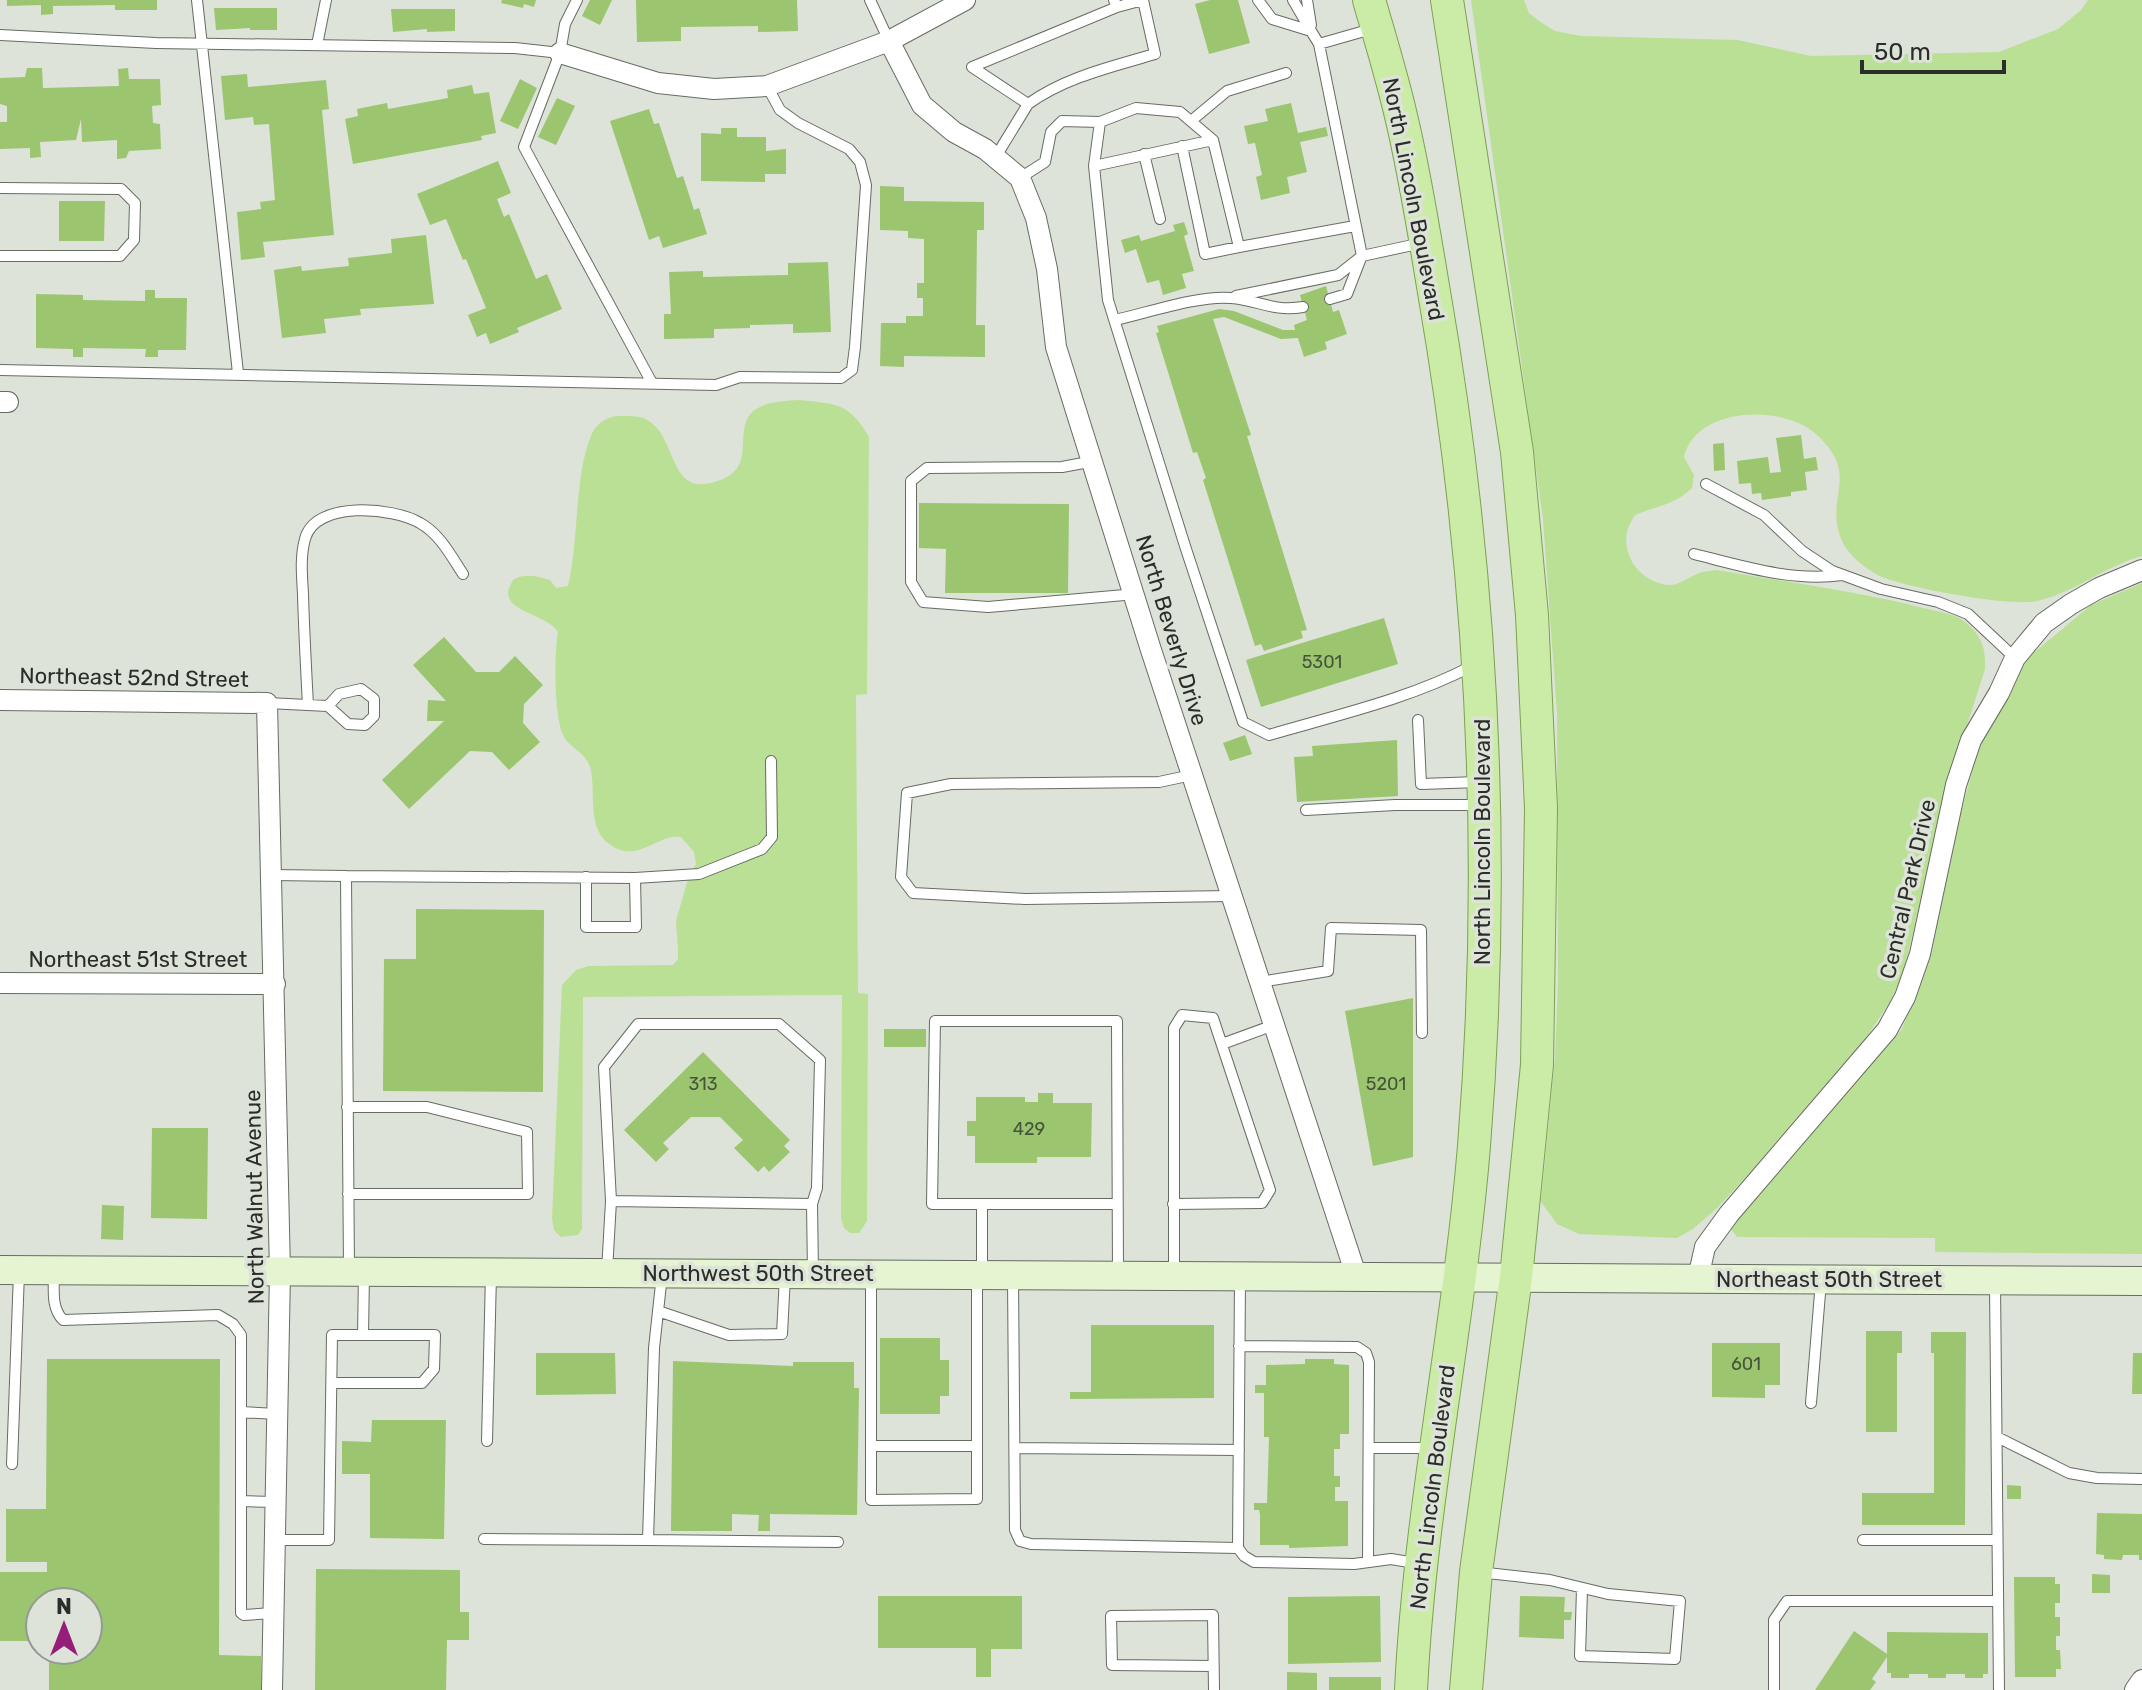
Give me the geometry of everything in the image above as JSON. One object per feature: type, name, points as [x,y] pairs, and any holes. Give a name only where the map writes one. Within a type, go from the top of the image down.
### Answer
[{"type":"main road","points":[[1447,0],[1517,452],[1538,707],[1541,822],[1537,1065],[1516,1277],[1476,1572],[1466,1690]]},
{"type":"main road","name":"North Lincoln Boulevard","points":[[1373,14],[1401,116],[1426,243],[1463,481],[1479,662],[1484,793],[1480,1058],[1461,1277],[1420,1564],[1411,1690]]},
{"type":"main road","name":"Northwest 50th Street","points":[[10,1270],[1516,1277]]},
{"type":"main road","name":"Northeast 50th Street","points":[[1516,1277],[2142,1281]]},
{"type":"street","points":[[560,53],[658,83],[714,89],[767,86],[889,41],[965,0]]},
{"type":"street","name":"North Beverly Drive","points":[[889,41],[922,105],[954,132],[1020,178],[1036,218],[1047,269],[1056,347],[1357,1278]]},
{"type":"street","name":"Central Park Drive","points":[[1698,1278],[1705,1247],[1887,1030],[1905,997],[1920,954],[1956,785],[1971,740],[1999,693],[2015,658],[2028,640],[2062,611],[2099,588],[2142,570]]},
{"type":"street","name":"Northeast 52nd Street","points":[[0,700],[267,703]]},
{"type":"street","name":"North Walnut Avenue","points":[[267,703],[280,1272],[272,1690]]},
{"type":"street","name":"Northeast 51st Street","points":[[0,983],[275,984]]},
{"type":"street","points":[[2135,1690],[2142,1680]]},
{"type":"lane","points":[[197,0],[238,373]]},
{"type":"lane","points":[[317,45],[326,0]]},
{"type":"lane","points":[[577,0],[565,24],[560,53],[524,147],[652,383]]},
{"type":"lane","points":[[870,0],[889,41]]},
{"type":"lane","points":[[995,158],[1028,104],[1047,90],[1081,76],[1155,54],[1143,0],[1116,3],[972,67],[1028,104]]},
{"type":"lane","points":[[1258,0],[1272,19],[1311,31]]},
{"type":"lane","points":[[1293,0],[1319,44],[1362,256],[1347,294],[1330,299]]},
{"type":"lane","points":[[1307,0],[1311,31]]},
{"type":"lane","points":[[1319,44],[1373,14]]},
{"type":"lane","points":[[0,35],[202,43],[515,48],[560,53]]},
{"type":"lane","points":[[1191,121],[1227,91],[1286,73]]},
{"type":"lane","points":[[0,370],[716,385],[740,377],[841,378],[852,370],[866,185],[860,162],[849,149],[798,123],[780,110],[767,86]]},
{"type":"lane","points":[[1020,178],[1045,162],[1051,132],[1062,121],[1100,122],[1136,108],[1180,112],[1213,140],[1239,247]]},
{"type":"lane","points":[[1100,122],[1094,166],[1108,300],[1243,722],[1269,735],[1404,694],[1452,677],[1479,662]]},
{"type":"lane","points":[[1094,166],[1213,140]]},
{"type":"lane","points":[[1182,146],[1205,254],[1355,226]]},
{"type":"lane","points":[[1144,154],[1160,219]]},
{"type":"lane","points":[[0,188],[121,189],[135,203],[134,240],[120,256],[0,256]]},
{"type":"lane","points":[[1115,320],[1338,275],[1362,256],[1426,243]]},
{"type":"lane","points":[[1230,297],[1283,310],[1303,307]]},
{"type":"lane","points":[[1094,461],[1062,467],[927,468],[911,481],[911,582],[923,602],[988,607],[1136,594]]},
{"type":"lane","points":[[1706,484],[1764,515],[1802,551],[1832,571],[1968,614],[2015,658]]},
{"type":"lane","points":[[308,705],[302,564],[305,536],[317,521],[339,513],[368,510],[399,514],[422,523],[440,538],[463,574]]},
{"type":"lane","points":[[1694,554],[1760,571],[1819,578],[1844,575]]},
{"type":"lane","points":[[267,703],[328,706],[348,724],[365,725],[374,716],[374,699],[361,689],[339,694],[328,706]]},
{"type":"lane","points":[[1418,720],[1421,784],[1484,793]]},
{"type":"lane","points":[[272,875],[635,878],[699,874],[762,849],[772,837],[771,761]]},
{"type":"lane","points":[[1192,775],[1159,782],[951,784],[907,793],[901,877],[913,893],[1025,899],[1231,896]]},
{"type":"lane","points":[[1306,810],[1395,805],[1484,793]]},
{"type":"lane","points":[[346,876],[348,1194],[363,1335]]},
{"type":"lane","points":[[586,877],[586,927],[636,927],[635,878]]},
{"type":"lane","points":[[1260,982],[1328,971],[1331,928],[1421,930],[1422,1033]]},
{"type":"lane","points":[[1173,1204],[1262,1203],[1270,1190],[1213,1018],[1182,1015],[1174,1028],[1173,1204],[1174,1276]]},
{"type":"lane","points":[[1117,1204],[932,1204],[935,1021],[1117,1021],[1118,1276]]},
{"type":"lane","points":[[607,1273],[611,1201],[604,1067],[638,1024],[779,1024],[820,1060],[817,1188],[782,1334],[729,1335],[658,1311]]},
{"type":"lane","points":[[1222,1044],[1274,1025]]},
{"type":"lane","points":[[347,1107],[427,1107],[527,1132],[528,1194],[348,1194]]},
{"type":"lane","points":[[611,1201],[812,1204]]},
{"type":"lane","points":[[871,1274],[871,1500],[977,1499],[982,1204]]},
{"type":"lane","points":[[10,1270],[12,1464]]},
{"type":"lane","points":[[54,1271],[55,1305],[58,1316],[63,1320],[218,1315],[233,1324],[241,1335],[241,1613],[273,1613]]},
{"type":"lane","points":[[487,1441],[491,1272]]},
{"type":"lane","points":[[648,1540],[654,1348],[662,1273]]},
{"type":"lane","points":[[1013,1275],[1015,1530],[1020,1541],[1031,1544],[1238,1548]]},
{"type":"lane","points":[[1240,1277],[1238,1548],[1254,1562],[1368,1562],[1391,1559],[1420,1564]]},
{"type":"lane","points":[[1811,1403],[1822,1279]]},
{"type":"lane","points":[[1995,1280],[1999,1690]]},
{"type":"lane","points":[[275,1540],[329,1540],[332,1335],[435,1335],[434,1369],[422,1383],[332,1383]]},
{"type":"lane","points":[[1239,1346],[1357,1347],[1366,1353],[1369,1362],[1368,1562]]},
{"type":"lane","points":[[241,1412],[277,1414]]},
{"type":"lane","points":[[1997,1437],[2069,1473],[2097,1478],[2142,1479]]},
{"type":"lane","points":[[871,1446],[977,1446]]},
{"type":"lane","points":[[1016,1448],[1239,1450]]},
{"type":"lane","points":[[1369,1448],[1436,1448]]},
{"type":"lane","points":[[241,1501],[275,1502]]},
{"type":"lane","points":[[484,1539],[838,1542]]},
{"type":"lane","points":[[1863,1540],[1996,1540]]},
{"type":"lane","points":[[1476,1572],[1550,1580],[1582,1589],[1680,1601],[1675,1659],[1580,1656],[1582,1589]]},
{"type":"lane","points":[[1774,1690],[1774,1620],[1787,1601],[1997,1601]]},
{"type":"lane","points":[[1213,1666],[1112,1665],[1111,1616],[1213,1615],[1214,1690]]},
{"type":"green space","points":[[1471,0],[1524,0],[1529,13],[1539,21],[1555,31],[1581,36],[1738,40],[1811,56],[1999,52],[2058,29],[2088,0],[2142,0],[2142,556],[2037,601],[2005,601],[1960,595],[1882,577],[1857,560],[1840,536],[1837,521],[1839,473],[1830,449],[1802,425],[1764,415],[1723,419],[1705,428],[1692,440],[1684,457],[1694,475],[1692,488],[1672,502],[1635,515],[1628,528],[1626,542],[1631,560],[1651,580],[1673,585],[1701,572],[1717,570],[1847,592],[1944,613],[1960,618],[1975,631],[1985,661],[1946,791],[1904,971],[1890,1002],[1864,1041],[1776,1145],[1717,1208],[1677,1238],[1579,1234],[1557,1224],[1541,1202],[1555,1058],[1558,983],[1557,713],[1543,519]]},
{"type":"green space","points":[[799,400],[841,407],[855,417],[869,437],[867,694],[856,695],[858,993],[868,994],[867,1221],[859,1233],[850,1233],[844,1228],[841,1218],[842,995],[583,997],[582,1229],[578,1235],[561,1237],[554,1230],[552,1219],[562,985],[576,970],[588,966],[673,965],[678,959],[676,921],[688,879],[696,864],[694,852],[681,837],[664,839],[631,851],[612,846],[604,839],[595,820],[590,767],[585,757],[566,740],[560,726],[556,684],[558,632],[544,620],[517,607],[508,595],[510,586],[515,579],[527,576],[550,580],[556,588],[568,586],[582,470],[591,436],[602,422],[619,416],[649,421],[659,430],[683,476],[692,483],[705,484],[723,479],[740,464],[745,424],[750,415],[768,404]]},
{"type":"green space","points":[[2142,583],[2142,1254],[1935,1252],[1935,1238],[1737,1237],[1728,1225],[1902,1029],[1932,952],[1952,846],[1979,746],[2024,661],[2091,605]]},
{"type":"building","points":[[7,0],[157,0],[157,10],[115,10],[115,5],[53,6],[53,14],[41,15],[41,5],[7,6]]},
{"type":"building","points":[[502,0],[536,0],[534,7],[524,4],[523,8],[501,3]]},
{"type":"building","points":[[590,0],[612,0],[600,25],[582,16]]},
{"type":"building","points":[[636,0],[797,0],[798,31],[758,32],[758,26],[681,27],[681,41],[637,42]]},
{"type":"building","points":[[1210,0],[1238,0],[1250,43],[1209,54],[1195,4]]},
{"type":"building","points":[[214,8],[277,8],[277,30],[216,30]]},
{"type":"building","points":[[391,9],[455,9],[455,31],[427,32],[427,29],[393,32]]},
{"type":"building","points":[[27,68],[42,68],[43,88],[119,86],[118,69],[128,68],[129,79],[160,79],[161,105],[152,106],[153,123],[160,124],[161,149],[129,151],[126,158],[117,159],[117,140],[82,142],[81,119],[76,140],[40,142],[41,157],[30,158],[30,148],[0,149],[0,122],[7,122],[7,106],[0,104],[0,78],[25,77]]},
{"type":"building","points":[[247,74],[248,87],[326,80],[329,109],[322,110],[334,235],[263,242],[265,257],[241,260],[237,212],[261,209],[260,202],[275,200],[269,124],[254,125],[253,117],[225,120],[221,76]]},
{"type":"building","points":[[520,79],[537,88],[518,129],[500,121]]},
{"type":"building","points":[[472,85],[474,94],[489,92],[496,133],[481,136],[482,140],[353,164],[345,119],[358,116],[357,109],[387,103],[388,109],[448,98],[447,90]]},
{"type":"building","points":[[557,98],[575,106],[556,145],[538,137]]},
{"type":"building","points":[[1291,103],[1298,133],[1326,127],[1328,136],[1300,142],[1307,172],[1287,177],[1290,193],[1261,200],[1256,177],[1262,175],[1255,143],[1248,144],[1244,126],[1268,121],[1265,109]]},
{"type":"building","points":[[649,109],[654,124],[659,123],[677,178],[683,176],[694,210],[699,208],[707,234],[663,248],[659,236],[649,240],[610,121]]},
{"type":"building","points":[[721,128],[737,128],[737,137],[766,137],[766,151],[786,149],[786,174],[765,174],[765,182],[701,181],[701,133],[721,134]]},
{"type":"building","points":[[498,161],[511,193],[497,199],[504,217],[509,214],[536,279],[547,274],[562,309],[517,328],[519,332],[490,344],[486,333],[477,337],[468,315],[486,308],[466,259],[463,260],[446,219],[430,225],[417,194]]},
{"type":"building","points":[[880,186],[904,187],[904,201],[984,202],[984,230],[977,230],[976,325],[985,325],[985,357],[904,356],[904,367],[880,366],[881,323],[906,323],[906,316],[923,316],[923,298],[917,298],[917,283],[924,283],[924,239],[908,238],[908,231],[880,230]]},
{"type":"building","points":[[59,201],[105,201],[104,241],[59,241]]},
{"type":"building","points":[[1184,222],[1188,234],[1184,236],[1194,271],[1182,274],[1186,288],[1163,295],[1159,280],[1147,283],[1136,249],[1125,253],[1121,240],[1139,235],[1141,241],[1175,231],[1173,225]]},
{"type":"building","points":[[426,235],[434,304],[360,309],[361,315],[324,319],[326,333],[282,338],[274,270],[301,266],[302,271],[349,266],[348,258],[392,253],[391,239]]},
{"type":"building","points":[[828,262],[831,332],[793,333],[793,324],[750,325],[750,328],[714,329],[714,338],[664,339],[664,314],[671,314],[669,272],[703,271],[703,277],[788,275],[788,263]]},
{"type":"building","points":[[1326,286],[1333,312],[1339,310],[1347,334],[1325,342],[1327,349],[1304,357],[1298,338],[1281,339],[1224,317],[1213,319],[1251,435],[1247,436],[1307,630],[1301,631],[1303,638],[1264,651],[1261,644],[1255,646],[1203,480],[1206,478],[1197,452],[1193,453],[1156,333],[1159,332],[1157,326],[1219,309],[1234,311],[1283,330],[1295,330],[1294,325],[1307,320],[1300,295]]},
{"type":"building","points":[[145,290],[155,290],[155,298],[187,298],[186,350],[158,350],[158,357],[145,357],[146,349],[83,348],[83,357],[73,357],[73,349],[36,348],[36,294],[83,295],[83,300],[145,301]]},
{"type":"building","points":[[1801,435],[1804,459],[1816,457],[1818,470],[1805,472],[1807,490],[1762,500],[1761,493],[1752,494],[1751,483],[1739,484],[1737,461],[1768,457],[1770,473],[1781,472],[1776,438]]},
{"type":"building","points":[[1724,443],[1725,470],[1714,471],[1713,444]]},
{"type":"building","points":[[919,503],[1069,504],[1068,593],[945,593],[946,549],[919,548]]},
{"type":"building","points":[[1384,618],[1398,664],[1261,707],[1246,660]]},
{"type":"building","points":[[444,637],[476,672],[499,672],[515,656],[543,685],[524,704],[523,723],[540,742],[509,770],[492,752],[470,751],[409,809],[382,780],[444,721],[427,721],[428,700],[446,701],[413,665]]},
{"type":"building","points":[[1245,735],[1252,754],[1230,761],[1223,743]]},
{"type":"building","points":[[1397,740],[1398,796],[1297,802],[1294,757],[1313,756],[1312,746]]},
{"type":"building","points":[[416,909],[544,910],[543,1092],[383,1091],[384,959],[416,959]]},
{"type":"building","points":[[1413,998],[1413,1157],[1373,1166],[1345,1011]]},
{"type":"building","points":[[884,1029],[926,1029],[926,1047],[884,1047]]},
{"type":"building","points":[[703,1052],[790,1140],[784,1146],[790,1152],[769,1172],[764,1166],[758,1172],[734,1148],[743,1140],[720,1117],[691,1117],[663,1143],[669,1149],[656,1162],[624,1130]]},
{"type":"building","points":[[1038,1093],[1053,1093],[1053,1103],[1092,1103],[1091,1157],[1037,1157],[1037,1163],[975,1163],[975,1136],[967,1136],[967,1121],[976,1121],[976,1097],[1025,1097],[1025,1102],[1038,1102]]},
{"type":"building","points":[[152,1128],[208,1128],[207,1219],[151,1218]]},
{"type":"building","points":[[102,1205],[124,1206],[123,1240],[101,1239]]},
{"type":"building","points":[[1091,1325],[1214,1325],[1214,1398],[1070,1399],[1070,1392],[1091,1392]]},
{"type":"building","points":[[1866,1331],[1902,1331],[1902,1353],[1897,1353],[1897,1432],[1866,1432]]},
{"type":"building","points":[[1931,1332],[1966,1332],[1965,1525],[1862,1525],[1862,1493],[1934,1493],[1934,1353],[1931,1353]]},
{"type":"building","points":[[880,1338],[940,1338],[940,1360],[949,1360],[949,1396],[940,1396],[940,1414],[880,1414]]},
{"type":"building","points":[[1712,1343],[1780,1343],[1780,1385],[1765,1385],[1765,1398],[1712,1397]]},
{"type":"building","points":[[536,1353],[615,1353],[616,1394],[536,1395]]},
{"type":"building","points":[[2133,1353],[2142,1353],[2142,1394],[2132,1394]]},
{"type":"building","points":[[47,1359],[220,1359],[219,1655],[261,1656],[261,1690],[49,1690],[49,1666],[104,1666],[104,1586],[24,1586],[24,1641],[0,1641],[0,1572],[47,1572],[47,1562],[6,1562],[6,1509],[46,1509]]},
{"type":"building","points":[[1305,1359],[1334,1359],[1334,1364],[1349,1365],[1349,1434],[1340,1434],[1340,1449],[1334,1449],[1334,1476],[1340,1476],[1340,1487],[1335,1487],[1335,1501],[1348,1501],[1348,1546],[1289,1548],[1289,1545],[1260,1545],[1260,1514],[1259,1510],[1254,1510],[1254,1503],[1267,1503],[1269,1437],[1264,1437],[1264,1393],[1255,1393],[1255,1385],[1266,1385],[1266,1365],[1305,1364]]},
{"type":"building","points":[[673,1361],[793,1366],[793,1362],[854,1362],[854,1388],[859,1388],[857,1515],[770,1514],[770,1531],[758,1531],[759,1515],[732,1514],[732,1531],[671,1531]]},
{"type":"building","points":[[372,1420],[446,1420],[444,1539],[370,1538],[370,1474],[342,1474],[342,1441],[371,1442]]},
{"type":"building","points":[[2007,1485],[2021,1486],[2021,1499],[2007,1499]]},
{"type":"building","points":[[2097,1513],[2142,1514],[2142,1560],[2139,1560],[2139,1555],[2123,1555],[2122,1560],[2104,1559],[2104,1555],[2096,1554]]},
{"type":"building","points":[[316,1569],[460,1570],[460,1612],[469,1612],[469,1640],[447,1640],[446,1690],[315,1690]]},
{"type":"building","points":[[2092,1574],[2110,1575],[2110,1593],[2092,1593]]},
{"type":"building","points":[[2014,1577],[2055,1577],[2055,1584],[2060,1584],[2060,1603],[2055,1603],[2055,1617],[2060,1617],[2056,1650],[2060,1650],[2061,1669],[2056,1669],[2056,1677],[2015,1677]]},
{"type":"building","points":[[878,1596],[1022,1596],[1022,1649],[991,1649],[991,1677],[976,1677],[976,1648],[878,1648]]},
{"type":"building","points":[[1380,1596],[1381,1662],[1288,1664],[1288,1597]]},
{"type":"building","points":[[1520,1596],[1565,1597],[1564,1612],[1572,1612],[1571,1620],[1564,1620],[1564,1639],[1519,1637]]},
{"type":"building","points":[[1854,1631],[1887,1654],[1887,1632],[1988,1633],[1988,1674],[1983,1674],[1983,1678],[1965,1678],[1965,1674],[1928,1678],[1928,1674],[1909,1674],[1909,1678],[1891,1678],[1891,1673],[1887,1673],[1887,1657],[1872,1679],[1876,1682],[1870,1690],[1815,1690]]},
{"type":"building","points":[[1287,1672],[1317,1673],[1317,1690],[1287,1690]]},
{"type":"building","points":[[1329,1677],[1381,1677],[1381,1690],[1329,1690]]}]
